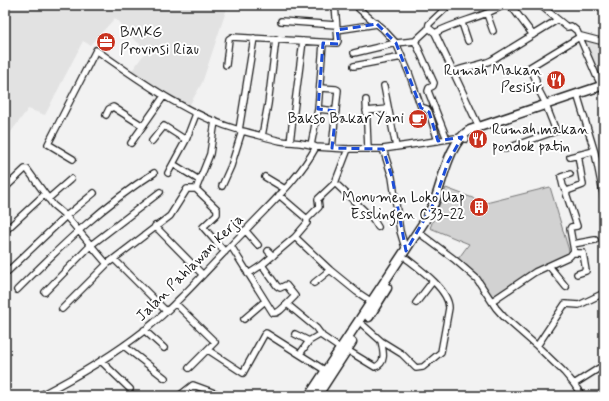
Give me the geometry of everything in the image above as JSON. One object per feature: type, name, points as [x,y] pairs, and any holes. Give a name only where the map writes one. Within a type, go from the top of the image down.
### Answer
[{"type":"highway","points":[[407,255],[430,209],[453,150],[470,130],[578,97],[603,87]]},
{"type":"highway","points":[[317,396],[372,302],[422,235],[434,213],[464,138],[481,130],[603,87]]},
{"type":"highway","points":[[309,396],[326,371],[363,325],[395,272]]},
{"type":"street","points":[[226,66],[230,38],[338,43],[335,5]]},
{"type":"street","points":[[435,33],[447,27],[487,14],[504,5]]},
{"type":"street","points":[[508,5],[515,11],[533,35]]},
{"type":"street","points":[[540,5],[567,27],[571,26],[581,36],[596,75],[603,87]]},
{"type":"street","points":[[354,53],[396,43],[415,41],[428,29],[429,24],[448,6]]},
{"type":"street","points":[[359,9],[396,43],[422,107],[428,110],[438,141]]},
{"type":"street","points":[[487,14],[493,31]]},
{"type":"street","points":[[453,72],[461,68],[484,64],[492,60],[557,20]]},
{"type":"street","points":[[281,21],[337,27],[377,24]]},
{"type":"street","points":[[462,23],[468,41]]},
{"type":"street","points":[[428,29],[435,33],[479,127]]},
{"type":"street","points":[[504,149],[556,131],[547,106],[529,68],[581,36],[604,42]]},
{"type":"street","points":[[222,186],[231,166],[240,130],[254,38]]},
{"type":"street","points":[[262,136],[268,104],[276,39]]},
{"type":"street","points":[[290,142],[303,41]]},
{"type":"street","points":[[415,41],[434,83],[428,91],[447,139]]},
{"type":"street","name":"Jalan Pahlawan Kerja","points":[[39,396],[68,381],[124,346],[166,311],[203,275],[304,167],[314,146],[324,43]]},
{"type":"street","points":[[73,159],[48,144],[50,137],[79,86],[96,50],[152,89],[196,114],[240,130],[262,136],[314,146],[348,149],[383,149],[447,139],[464,138]]},
{"type":"street","points":[[354,66],[402,57]]},
{"type":"street","points":[[384,86],[396,147]]},
{"type":"street","points":[[320,88],[337,90],[332,148]]},
{"type":"street","points":[[131,143],[164,96]]},
{"type":"street","points":[[578,97],[594,151],[601,165],[604,198]]},
{"type":"street","points":[[366,100],[368,149]]},
{"type":"street","points":[[106,115],[112,107],[143,126]]},
{"type":"street","points":[[366,111],[388,108]]},
{"type":"street","points":[[318,109],[336,111]]},
{"type":"street","points":[[168,173],[186,140],[196,114]]},
{"type":"street","points":[[196,189],[210,154],[216,121]]},
{"type":"street","points":[[152,141],[164,126],[186,140]]},
{"type":"street","points":[[248,274],[262,265],[296,237],[307,223],[307,219],[319,207],[318,199],[335,183],[348,149]]},
{"type":"street","points":[[363,325],[381,341],[402,354],[418,369],[423,367],[441,352],[449,304],[434,281],[407,255],[400,231],[392,177],[383,149]]},
{"type":"street","points":[[570,157],[594,151]]},
{"type":"street","points":[[567,192],[583,185],[578,155]]},
{"type":"street","points":[[173,164],[199,180]]},
{"type":"street","points":[[5,188],[26,168],[56,208],[66,216],[107,264]]},
{"type":"street","points":[[17,290],[78,231],[154,173]]},
{"type":"street","points":[[570,174],[561,177],[577,226],[571,227],[570,229],[574,251],[573,253]]},
{"type":"street","points":[[265,178],[285,189]]},
{"type":"street","points":[[5,231],[46,196],[72,179]]},
{"type":"street","points":[[335,183],[373,219],[378,227]]},
{"type":"street","points":[[62,309],[107,264],[170,215],[188,189],[196,189],[217,209],[217,214],[203,227],[225,252]]},
{"type":"street","points":[[45,292],[91,245],[160,192]]},
{"type":"street","points":[[6,272],[66,216],[94,193]]},
{"type":"street","points":[[279,195],[307,219]]},
{"type":"street","points":[[155,226],[203,275]]},
{"type":"street","points":[[245,230],[258,245]]},
{"type":"street","points":[[422,235],[468,271],[477,280],[504,317],[537,346],[574,384],[582,396]]},
{"type":"street","points":[[296,237],[330,270],[372,302]]},
{"type":"street","points":[[573,244],[596,240]]},
{"type":"street","points":[[230,246],[274,313],[279,311],[295,296],[286,286],[280,288],[277,286],[262,265]]},
{"type":"street","points":[[268,251],[273,256]]},
{"type":"street","points":[[492,301],[535,272],[570,256],[573,253],[583,253],[586,272],[577,274]]},
{"type":"street","points":[[114,259],[166,311]]},
{"type":"street","points":[[549,266],[566,287]]},
{"type":"street","points":[[314,283],[330,270]]},
{"type":"street","points":[[416,303],[434,281]]},
{"type":"street","points":[[537,346],[565,304],[579,305],[604,293]]},
{"type":"street","points":[[244,320],[265,301]]},
{"type":"street","points":[[175,303],[214,342],[214,344],[189,368]]},
{"type":"street","points":[[287,304],[321,334],[375,366],[379,366],[383,360],[384,351],[381,341]]},
{"type":"street","points":[[144,330],[164,348]]},
{"type":"street","points":[[208,350],[243,372],[265,334],[326,371]]},
{"type":"street","points":[[295,334],[309,341]]},
{"type":"street","points":[[300,354],[309,341],[321,334]]},
{"type":"street","points":[[124,346],[165,378]]},
{"type":"street","points":[[101,361],[130,389]]},
{"type":"street","points":[[574,384],[604,365]]},
{"type":"street","points":[[179,396],[193,385],[196,385],[211,394],[223,396]]},
{"type":"highlighted area","points":[[377,24],[396,43],[421,108],[429,112],[438,141],[462,137],[448,162],[434,203],[406,251],[392,177],[383,149],[332,148],[336,111],[318,109],[323,43],[339,44],[337,30]]},
{"type":"shaded area","points":[[5,5],[228,5],[202,83],[189,106],[131,72],[147,50],[130,36],[115,18],[90,45],[83,41],[45,115],[28,109],[5,140]]},
{"type":"shaded area","points":[[583,39],[604,43],[604,83],[602,84]]},
{"type":"shaded area","points":[[550,187],[570,254],[492,298],[458,259],[469,244],[430,228],[446,188],[486,203]]},
{"type":"place","name":"BMKG Provinsi Riau","points":[[106,42]]},
{"type":"place","name":"Rumah Makan Pesisir","points":[[556,80]]},
{"type":"place","name":"Bakso Bakar Yani","points":[[418,119]]},
{"type":"place","name":"Rumah makan pondok patin","points":[[478,139]]},
{"type":"place","name":"Monumen Loko Uap Esslingen C33-22","points":[[479,207]]}]
